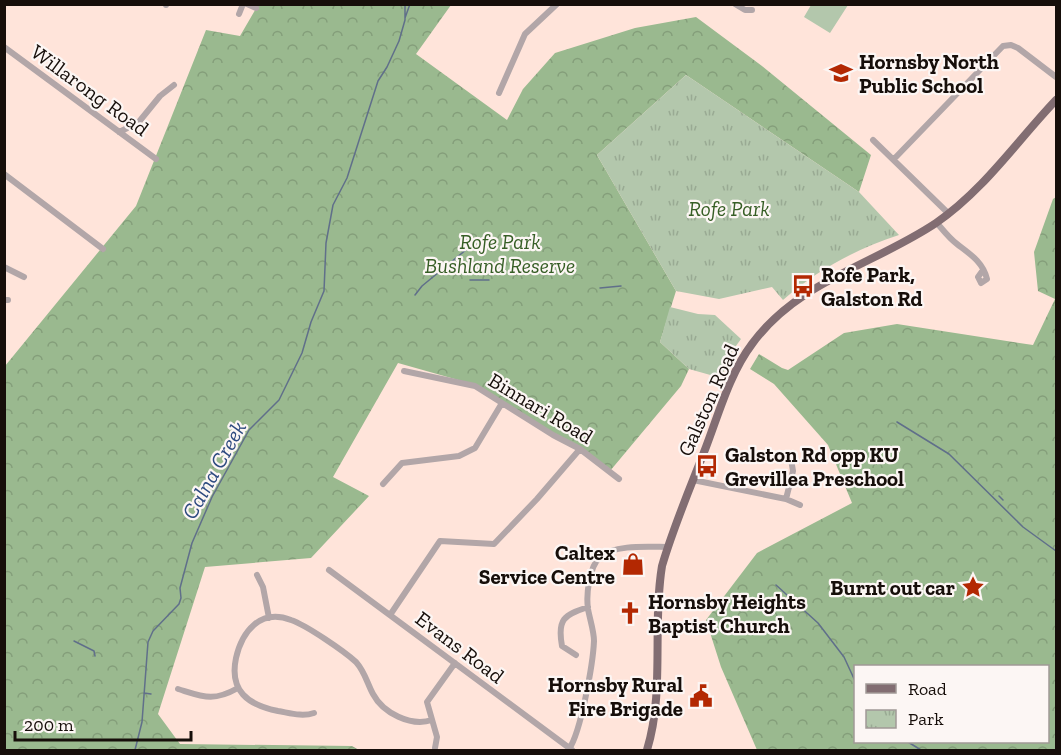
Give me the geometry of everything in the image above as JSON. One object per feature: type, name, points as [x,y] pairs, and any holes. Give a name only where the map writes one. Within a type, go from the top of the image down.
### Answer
[{"type":"main road","name":"Galston Road","points":[[646,750],[652,732],[656,701],[660,578],[668,547],[739,366],[751,344],[801,297],[820,284],[903,243],[949,214],[980,186],[1056,100]]},
{"type":"street","points":[[239,14],[245,4],[256,8]]},
{"type":"street","points":[[499,93],[525,34],[557,4]]},
{"type":"street","points":[[735,4],[741,9],[752,10]]},
{"type":"street","points":[[894,159],[1003,46],[1011,45],[1018,48],[1056,77]]},
{"type":"street","name":"Willarong Road","points":[[4,47],[156,159]]},
{"type":"street","points":[[119,132],[138,123],[160,96],[174,85]]},
{"type":"street","points":[[873,140],[949,214]]},
{"type":"street","points":[[4,174],[103,249]]},
{"type":"street","points":[[937,223],[952,240],[979,261],[982,270]]},
{"type":"street","points":[[4,267],[24,277]]},
{"type":"street","name":"Binnari Road","points":[[404,371],[475,386],[580,449],[619,479]]},
{"type":"street","points":[[383,484],[402,463],[459,456],[474,447],[502,403]]},
{"type":"street","points":[[390,615],[440,541],[494,544],[580,449]]},
{"type":"street","points":[[786,499],[793,471],[791,459]]},
{"type":"street","points":[[693,480],[786,499],[800,505]]},
{"type":"street","points":[[571,749],[593,652],[594,638],[588,607],[589,585],[594,568],[600,556],[609,551],[636,547],[668,547]]},
{"type":"street","name":"Evans Road","points":[[329,570],[571,749]]},
{"type":"street","points":[[257,575],[263,587],[269,618]]},
{"type":"street","points":[[576,655],[562,646],[560,626],[568,614],[588,607]]},
{"type":"street","points":[[314,713],[299,715],[264,708],[248,699],[238,688],[234,669],[240,641],[251,627],[269,618],[292,620],[348,655],[364,672],[378,702],[396,715],[418,722],[432,720]]},
{"type":"street","points":[[435,748],[436,737],[427,707],[428,700],[455,663]]},
{"type":"street","points":[[178,689],[214,698],[238,688]]},
{"type":"street","points":[[558,750],[563,744]]},
{"type":"green space","name":"Rofe Park Bushland Reserve","points":[[258,5],[451,5],[416,54],[507,120],[523,89],[555,53],[635,28],[696,17],[762,66],[871,155],[859,192],[686,75],[597,155],[676,291],[660,342],[689,369],[681,386],[610,471],[476,385],[398,363],[333,477],[369,496],[311,558],[205,567],[158,714],[180,744],[352,746],[359,750],[5,750],[5,366],[136,206],[206,30],[240,36]]},
{"type":"green space","points":[[811,5],[848,5],[830,33],[804,17]]},
{"type":"green space","name":"Rofe Park","points":[[686,75],[859,192],[899,235],[838,262],[809,279],[783,300],[772,287],[719,299],[676,291],[597,155]]},
{"type":"green space","points":[[1056,197],[1056,750],[757,750],[721,667],[706,620],[757,553],[852,503],[828,445],[774,384],[750,369],[759,354],[788,370],[844,333],[897,324],[1033,345],[1055,299],[1038,291],[1034,252],[1053,199]]},
{"type":"green space","points":[[670,307],[698,314],[715,315],[741,339],[733,350],[721,378],[689,369],[660,342]]},
{"type":"waterway","points":[[399,41],[405,20],[405,4]]},
{"type":"waterway","points":[[405,18],[410,4]]},
{"type":"waterway","name":"Calna Creek","points":[[135,750],[142,722],[148,642],[153,631],[179,604],[180,588],[192,543],[212,497],[249,430],[279,400],[302,353],[311,322],[324,291],[326,243],[333,205],[347,178],[378,81],[399,41]]},
{"type":"waterway","points":[[415,295],[422,286],[467,249]]},
{"type":"waterway","points":[[470,280],[489,280]]},
{"type":"waterway","points":[[600,288],[621,286]]},
{"type":"waterway","points":[[897,422],[949,454],[1023,527],[1056,551]]},
{"type":"waterway","points":[[999,496],[1003,500]]},
{"type":"waterway","points":[[776,585],[818,623],[844,657],[854,679]]},
{"type":"waterway","points":[[74,641],[94,651],[95,656]]},
{"type":"waterway","name":"Calna Creek","points":[[144,693],[151,694]]},
{"type":"waterway","points":[[910,743],[921,750]]},
{"type":"place","name":"Hornsby North Public School","points":[[841,73]]},
{"type":"place","name":"Rofe Park, Galston Rd","points":[[803,286]]},
{"type":"place","name":"Galston Rd opp KU Grevillea Preschool","points":[[707,466]]},
{"type":"place","name":"Caltex Service Centre","points":[[633,564]]},
{"type":"place","name":"Burnt out car","points":[[973,587]]},
{"type":"place","name":"Hornsby Heights Baptist Church","points":[[630,613]]},
{"type":"place","name":"Hornsby Rural Fire Brigade","points":[[701,696]]}]
